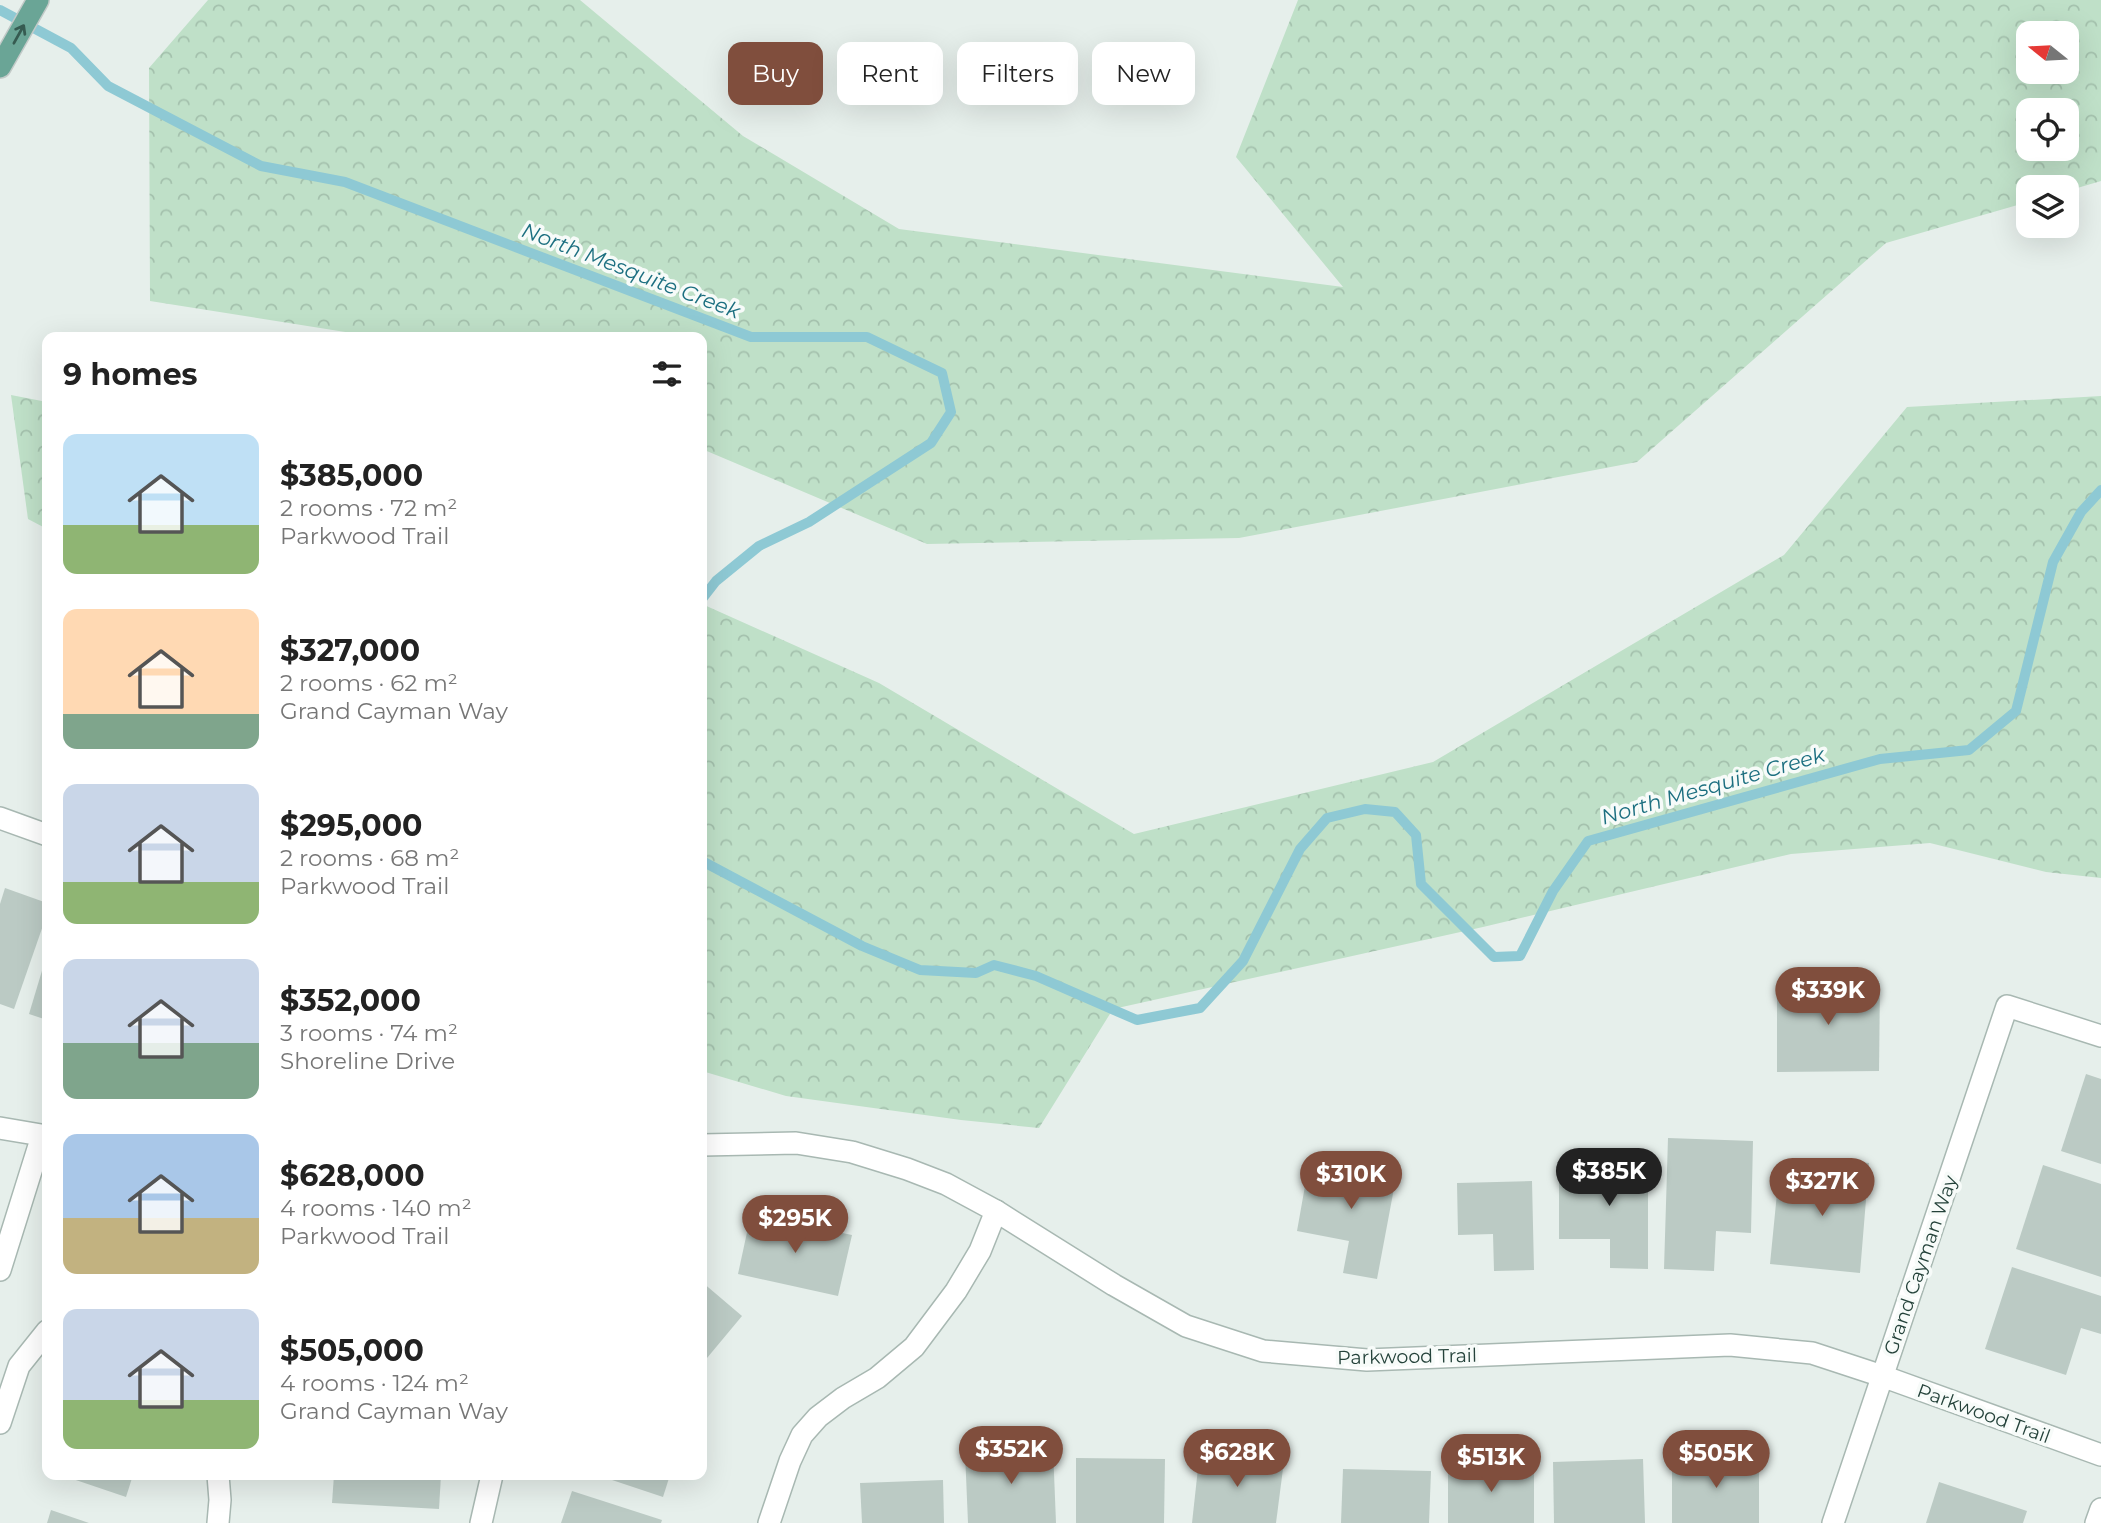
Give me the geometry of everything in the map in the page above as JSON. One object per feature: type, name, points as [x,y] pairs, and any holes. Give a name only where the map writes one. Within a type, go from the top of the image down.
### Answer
[{"type":"main road","points":[[0,67],[37,0]]},
{"type":"street","points":[[0,818],[42,833]]},
{"type":"street","name":"Grand Cayman Way","points":[[1833,1523],[2007,1006],[2101,1036]]},
{"type":"street","points":[[0,1128],[42,1135]]},
{"type":"street","name":"Parkwood Trail","points":[[707,1145],[796,1143],[852,1152],[907,1169],[946,1184],[996,1211],[1114,1285],[1186,1326],[1263,1351],[1367,1360],[1730,1345],[1812,1353],[2101,1455]]},
{"type":"street","points":[[0,1270],[42,1145]]},
{"type":"street","points":[[769,1523],[790,1461],[802,1435],[818,1417],[877,1378],[914,1347],[956,1291],[974,1261],[996,1211]]},
{"type":"street","points":[[0,1423],[19,1366],[42,1337]]},
{"type":"street","points":[[218,1480],[218,1523]]},
{"type":"street","points":[[481,1523],[491,1480]]},
{"type":"street","points":[[2096,1523],[2101,1509]]},
{"type":"green space","points":[[208,0],[580,0],[743,136],[899,229],[1343,287],[1236,157],[1298,0],[2101,0],[2101,181],[2079,187],[2079,175],[2016,175],[2016,205],[1886,243],[1637,462],[1239,538],[927,544],[707,451],[707,332],[345,332],[150,301],[149,68]]},
{"type":"green space","points":[[11,395],[42,401],[42,526],[28,519]]},
{"type":"green space","points":[[2101,396],[2101,878],[2046,872],[1930,843],[1791,854],[1483,927],[1113,1009],[1039,1128],[786,1096],[707,1072],[707,606],[879,683],[1134,834],[1433,762],[1784,555],[1907,407]]},
{"type":"building","points":[[5,888],[42,901],[42,928],[14,1009],[0,1004],[0,904]]},
{"type":"building","points":[[42,971],[42,1018],[29,1014]]},
{"type":"building","points":[[1777,983],[1880,983],[1879,1071],[1777,1072]]},
{"type":"building","points":[[2086,1074],[2101,1079],[2101,1164],[2061,1151]]},
{"type":"building","points":[[1668,1138],[1753,1141],[1751,1233],[1716,1231],[1714,1271],[1664,1269]]},
{"type":"building","points":[[1595,1156],[1648,1156],[1648,1269],[1610,1268],[1610,1239],[1559,1239],[1559,1174],[1595,1173]]},
{"type":"building","points":[[1350,1158],[1398,1167],[1377,1279],[1343,1273],[1349,1241],[1297,1231],[1308,1169],[1346,1176]]},
{"type":"building","points":[[1824,1159],[1869,1163],[1860,1273],[1770,1264],[1779,1173],[1823,1177]]},
{"type":"building","points":[[2043,1165],[2101,1184],[2101,1277],[2016,1249]]},
{"type":"building","points":[[1532,1181],[1534,1270],[1494,1271],[1493,1234],[1458,1235],[1457,1183]]},
{"type":"building","points":[[751,1214],[852,1235],[838,1296],[738,1274]]},
{"type":"building","points":[[2012,1267],[2101,1296],[2101,1334],[2081,1328],[2066,1375],[1985,1349]]},
{"type":"building","points":[[707,1286],[742,1316],[707,1358]]},
{"type":"building","points":[[1053,1448],[1056,1523],[968,1523],[965,1452]]},
{"type":"building","points":[[1200,1450],[1284,1461],[1276,1523],[1192,1523]]},
{"type":"building","points":[[1076,1458],[1165,1459],[1164,1523],[1076,1523]]},
{"type":"building","points":[[1672,1458],[1759,1458],[1759,1523],[1672,1523]]},
{"type":"building","points":[[1643,1459],[1645,1523],[1554,1523],[1553,1462]]},
{"type":"building","points":[[1448,1466],[1534,1466],[1534,1523],[1448,1523]]},
{"type":"building","points":[[1343,1469],[1431,1471],[1429,1523],[1341,1523]]},
{"type":"building","points":[[76,1480],[131,1480],[126,1497]]},
{"type":"building","points":[[334,1480],[441,1480],[439,1509],[332,1503]]},
{"type":"building","points":[[612,1480],[668,1480],[663,1497]]},
{"type":"building","points":[[943,1480],[944,1523],[862,1523],[860,1483]]},
{"type":"building","points":[[1939,1482],[2027,1511],[2023,1523],[1926,1523]]},
{"type":"building","points":[[572,1491],[662,1520],[661,1523],[561,1523]]},
{"type":"building","points":[[51,1510],[89,1523],[47,1523]]},
{"type":"waterway","name":"North Mesquite Creek","points":[[0,10],[71,48],[108,86],[261,166],[345,182],[751,337],[867,337],[942,373],[951,412],[931,443],[809,522],[759,546],[716,581],[707,593]]},
{"type":"waterway","name":"North Mesquite Creek","points":[[707,864],[862,946],[920,970],[976,973],[994,965],[1036,976],[1137,1020],[1200,1008],[1243,961],[1300,849],[1327,818],[1365,809],[1395,812],[1416,835],[1421,884],[1494,957],[1520,956],[1553,891],[1588,841],[1880,759],[1969,750],[2016,711],[2053,562],[2081,512],[2101,490]]}]
